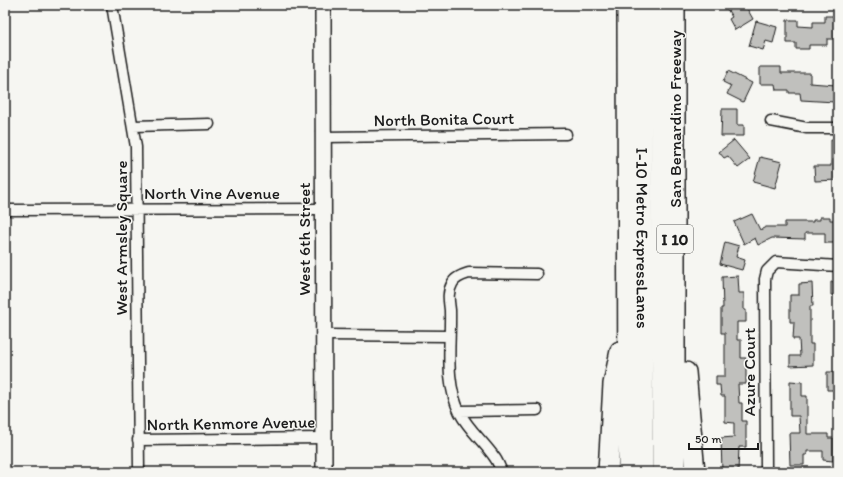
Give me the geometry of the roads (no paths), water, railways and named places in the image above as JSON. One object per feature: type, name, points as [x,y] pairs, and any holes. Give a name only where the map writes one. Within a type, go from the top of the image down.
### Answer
[{"type":"highway","points":[[627,5],[628,472]]},
{"type":"highway","name":"I-10 Metro ExpressLanes","points":[[642,5],[643,472]]},
{"type":"highway","name":"I-10 Metro ExpressLanes","points":[[660,5],[662,472]]},
{"type":"highway","name":"San Bernardino Freeway","points":[[675,5],[675,472]]},
{"type":"highway","points":[[675,277],[691,417],[695,472]]},
{"type":"highway","points":[[608,472],[613,384],[628,315]]},
{"type":"street","name":"West Armsley Square","points":[[112,5],[136,147],[138,472]]},
{"type":"street","name":"West 6th Street","points":[[323,5],[324,472]]},
{"type":"street","points":[[771,121],[808,128],[838,128]]},
{"type":"street","points":[[133,126],[209,124]]},
{"type":"street","name":"North Bonita Court","points":[[323,137],[566,134]]},
{"type":"street","name":"North Vine Avenue","points":[[5,210],[323,209]]},
{"type":"street","name":"Azure Court","points":[[766,472],[765,279],[767,272],[776,262],[838,266]]},
{"type":"street","points":[[502,472],[496,459],[466,425],[459,411],[452,390],[449,336],[450,310],[448,292],[452,282],[469,273],[537,274]]},
{"type":"street","points":[[324,335],[449,336]]},
{"type":"street","points":[[459,411],[537,410]]},
{"type":"street","name":"North Kenmore Avenue","points":[[138,440],[324,438]]}]
